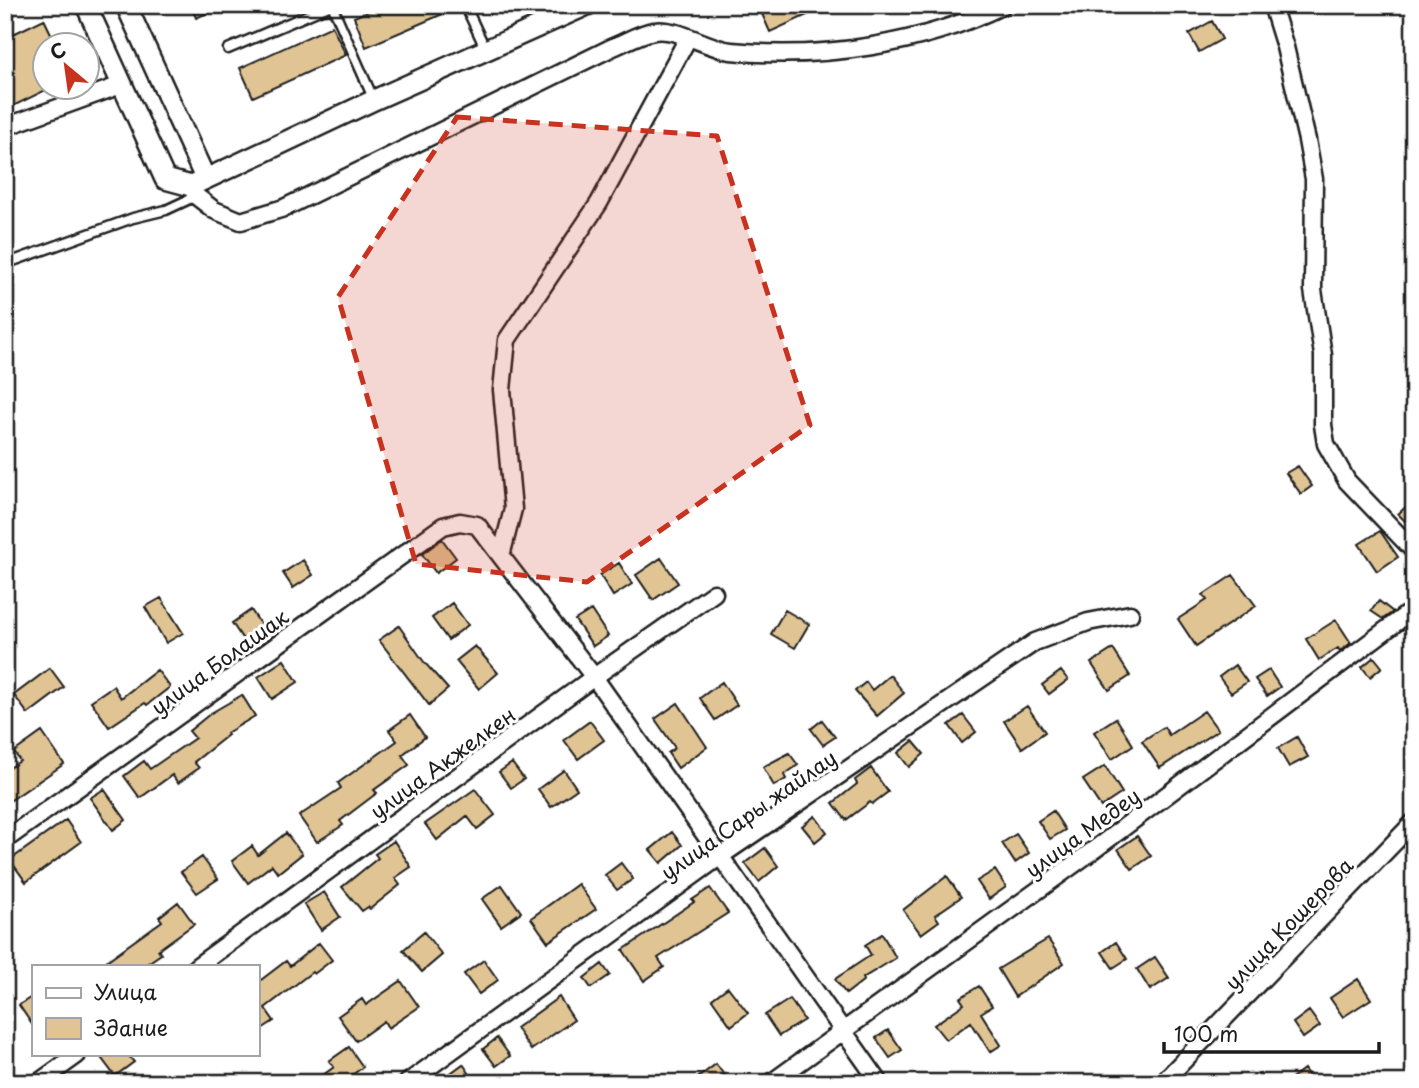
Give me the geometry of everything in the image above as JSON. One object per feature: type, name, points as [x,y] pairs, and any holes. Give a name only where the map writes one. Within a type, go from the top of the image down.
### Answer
[{"type":"street","points":[[86,5],[165,179],[197,187],[374,100],[587,5]]},
{"type":"street","points":[[126,5],[197,187],[214,210],[241,221],[284,208],[613,47],[653,31],[673,31],[729,51],[791,52],[862,48],[932,34],[1003,5]]},
{"type":"street","points":[[1272,5],[1288,60],[1314,179],[1313,290],[1323,355],[1323,425],[1326,444],[1347,481],[1414,551]]},
{"type":"street","points":[[688,38],[599,202],[507,340],[502,390],[513,509],[501,556],[594,677],[880,1083]]},
{"type":"street","points":[[5,128],[121,85]]},
{"type":"street","name":"улица Болашак","points":[[5,840],[443,526],[460,522],[477,525],[501,556]]},
{"type":"street","name":"улица Акжелкен","points":[[199,965],[594,677],[714,593]]},
{"type":"street","name":"улица Медеу","points":[[771,1083],[1096,849],[1414,609]]},
{"type":"street","name":"улица Сары жайлау","points":[[407,1083],[719,857],[1035,642],[1088,622],[1130,614]]},
{"type":"street","name":"улица Кошерова","points":[[1162,1083],[1414,822]]},
{"type":"street","points":[[38,1083],[76,1056]]},
{"type":"lane","points":[[228,49],[331,5],[374,100]]},
{"type":"lane","points":[[465,5],[486,50]]},
{"type":"lane","points":[[5,264],[133,218],[166,210],[197,187]]},
{"type":"highlighted area","points":[[457,117],[717,136],[810,425],[587,582],[416,564],[338,297]]},
{"type":"building","points":[[191,5],[227,5],[196,18]]},
{"type":"building","points":[[382,5],[459,7],[366,47],[354,17]]},
{"type":"building","points":[[758,5],[829,5],[770,32]]},
{"type":"building","points":[[44,19],[50,32],[32,32],[32,97],[5,110],[5,38]]},
{"type":"building","points":[[1212,21],[1222,39],[1199,52],[1189,34]]},
{"type":"building","points":[[332,26],[346,55],[253,97],[240,68]]},
{"type":"building","points":[[1298,466],[1312,486],[1301,494],[1286,473]]},
{"type":"building","points":[[1408,505],[1414,511],[1414,530],[1398,514]]},
{"type":"building","points":[[1380,531],[1398,557],[1377,571],[1359,544]]},
{"type":"building","points":[[442,539],[456,558],[436,573],[422,554]]},
{"type":"building","points":[[661,558],[678,583],[653,600],[636,575]]},
{"type":"building","points":[[303,560],[313,575],[293,588],[283,573]]},
{"type":"building","points":[[619,563],[632,584],[613,596],[600,575]]},
{"type":"building","points":[[1233,575],[1256,606],[1196,646],[1178,619],[1207,600],[1203,595]]},
{"type":"building","points":[[161,598],[183,633],[166,643],[145,607]]},
{"type":"building","points":[[1379,601],[1393,612],[1383,619],[1371,611]]},
{"type":"building","points":[[452,603],[468,625],[448,640],[432,618]]},
{"type":"building","points":[[251,610],[263,628],[244,641],[232,623]]},
{"type":"building","points":[[591,610],[608,636],[593,646],[575,620]]},
{"type":"building","points":[[785,610],[809,624],[795,648],[771,634]]},
{"type":"building","points":[[1336,620],[1351,643],[1319,660],[1306,639]]},
{"type":"building","points":[[399,626],[424,662],[448,689],[429,705],[379,640]]},
{"type":"building","points":[[475,646],[498,673],[479,689],[456,661]]},
{"type":"building","points":[[1113,649],[1130,676],[1109,690],[1091,663]]},
{"type":"building","points":[[1374,657],[1382,667],[1370,677],[1362,667]]},
{"type":"building","points":[[284,660],[298,682],[272,699],[258,677]]},
{"type":"building","points":[[1235,665],[1247,682],[1231,693],[1219,677]]},
{"type":"building","points":[[50,668],[64,687],[28,714],[14,695]]},
{"type":"building","points":[[157,670],[170,687],[147,705],[145,703],[109,727],[91,701],[113,686],[121,698]]},
{"type":"building","points":[[1269,670],[1280,687],[1267,696],[1255,679]]},
{"type":"building","points":[[1061,671],[1068,680],[1049,694],[1042,685]]},
{"type":"building","points":[[890,675],[904,693],[877,716],[855,691],[866,682],[872,690]]},
{"type":"building","points":[[722,682],[737,705],[715,720],[700,698]]},
{"type":"building","points":[[242,695],[255,716],[227,733],[228,735],[194,762],[199,768],[178,783],[172,775],[140,798],[124,776],[144,761],[150,769],[195,738],[189,731],[211,713]]},
{"type":"building","points":[[678,703],[707,747],[678,768],[668,753],[675,748],[655,719]]},
{"type":"building","points":[[1027,706],[1045,732],[1022,748],[1004,721]]},
{"type":"building","points":[[1204,711],[1218,730],[1160,768],[1142,741],[1164,727],[1169,735]]},
{"type":"building","points":[[410,715],[425,737],[402,755],[409,765],[374,790],[377,793],[340,821],[343,825],[317,842],[299,816],[341,788],[338,783],[397,741],[389,730]]},
{"type":"building","points":[[963,715],[976,732],[962,743],[949,725]]},
{"type":"building","points":[[1116,718],[1133,745],[1112,759],[1094,732]]},
{"type":"building","points":[[822,720],[835,737],[823,745],[811,729]]},
{"type":"building","points":[[590,721],[604,740],[578,759],[564,740]]},
{"type":"building","points":[[42,732],[64,764],[5,804],[5,771],[20,761],[14,752]]},
{"type":"building","points":[[1297,737],[1308,757],[1289,767],[1278,748]]},
{"type":"building","points":[[913,741],[924,754],[909,767],[898,753]]},
{"type":"building","points":[[789,753],[798,765],[784,775],[786,779],[774,786],[763,767]]},
{"type":"building","points":[[512,763],[524,779],[511,788],[499,772]]},
{"type":"building","points":[[1105,766],[1122,793],[1101,807],[1083,780]]},
{"type":"building","points":[[871,768],[888,792],[846,820],[833,803],[857,784],[855,780]]},
{"type":"building","points":[[564,770],[577,789],[551,807],[538,789]]},
{"type":"building","points":[[104,789],[126,820],[113,830],[90,798]]},
{"type":"building","points":[[475,789],[495,815],[477,829],[467,816],[437,840],[425,824]]},
{"type":"building","points":[[1053,811],[1065,830],[1050,839],[1038,821]]},
{"type":"building","points":[[815,816],[827,832],[815,842],[802,826]]},
{"type":"building","points":[[66,820],[81,842],[26,882],[10,860]]},
{"type":"building","points":[[672,832],[682,845],[661,863],[650,850]]},
{"type":"building","points":[[286,833],[302,854],[278,873],[272,865],[248,883],[232,861],[252,846],[258,855]]},
{"type":"building","points":[[1016,834],[1029,853],[1015,863],[1002,843]]},
{"type":"building","points":[[1137,836],[1151,856],[1132,869],[1118,849]]},
{"type":"building","points":[[394,841],[411,867],[395,878],[400,885],[370,909],[368,907],[362,911],[342,887],[378,858],[375,854]]},
{"type":"building","points":[[765,848],[778,866],[759,882],[745,863]]},
{"type":"building","points":[[202,857],[218,879],[197,893],[181,872]]},
{"type":"building","points":[[621,863],[633,879],[617,890],[605,875]]},
{"type":"building","points":[[995,870],[1006,887],[989,899],[977,881]]},
{"type":"building","points":[[947,876],[961,897],[935,915],[939,921],[921,934],[903,910]]},
{"type":"building","points":[[578,884],[596,909],[548,942],[531,918]]},
{"type":"building","points":[[502,885],[521,912],[501,926],[482,899]]},
{"type":"building","points":[[710,888],[728,913],[658,958],[664,967],[644,981],[623,950],[694,902],[692,900]]},
{"type":"building","points":[[324,892],[340,917],[321,930],[304,904]]},
{"type":"building","points":[[178,902],[194,924],[158,950],[161,954],[145,965],[101,965],[162,921],[159,917]]},
{"type":"building","points":[[424,932],[442,955],[422,972],[403,950]]},
{"type":"building","points":[[882,934],[896,958],[863,978],[864,980],[846,994],[835,979],[871,955],[865,945]]},
{"type":"building","points":[[1048,939],[1064,963],[1015,997],[998,969]]},
{"type":"building","points":[[1116,942],[1127,959],[1113,968],[1102,952]]},
{"type":"building","points":[[319,943],[332,960],[265,1008],[274,1021],[259,1031],[259,981],[286,961],[290,966]]},
{"type":"building","points":[[1155,957],[1169,978],[1150,990],[1137,969]]},
{"type":"building","points":[[484,960],[498,980],[479,994],[464,974]]},
{"type":"building","points":[[602,964],[610,975],[591,988],[584,978]]},
{"type":"building","points":[[1358,979],[1371,999],[1343,1017],[1330,998]]},
{"type":"building","points":[[401,981],[419,1007],[388,1028],[384,1021],[356,1041],[338,1016],[362,999],[366,1005]]},
{"type":"building","points":[[979,986],[992,1006],[981,1013],[1001,1045],[990,1052],[971,1022],[946,1040],[934,1025],[964,1004],[960,998]]},
{"type":"building","points":[[728,987],[748,1013],[731,1026],[712,999]]},
{"type":"building","points":[[32,997],[32,1024],[19,1005]]},
{"type":"building","points":[[559,997],[574,1020],[531,1050],[516,1028]]},
{"type":"building","points":[[790,999],[804,1020],[779,1036],[765,1015]]},
{"type":"building","points":[[1309,1011],[1320,1026],[1303,1038],[1293,1023]]},
{"type":"building","points":[[888,1030],[902,1050],[890,1058],[876,1038]]},
{"type":"building","points":[[497,1038],[510,1056],[496,1066],[483,1049]]},
{"type":"building","points":[[349,1047],[363,1067],[341,1083],[312,1083],[334,1067],[329,1061]]},
{"type":"building","points":[[100,1056],[129,1056],[134,1062],[115,1076]]},
{"type":"building","points":[[463,1064],[476,1083],[437,1083]]},
{"type":"building","points":[[716,1064],[730,1083],[691,1083]]},
{"type":"building","points":[[1304,1069],[1314,1083],[1285,1083]]}]
